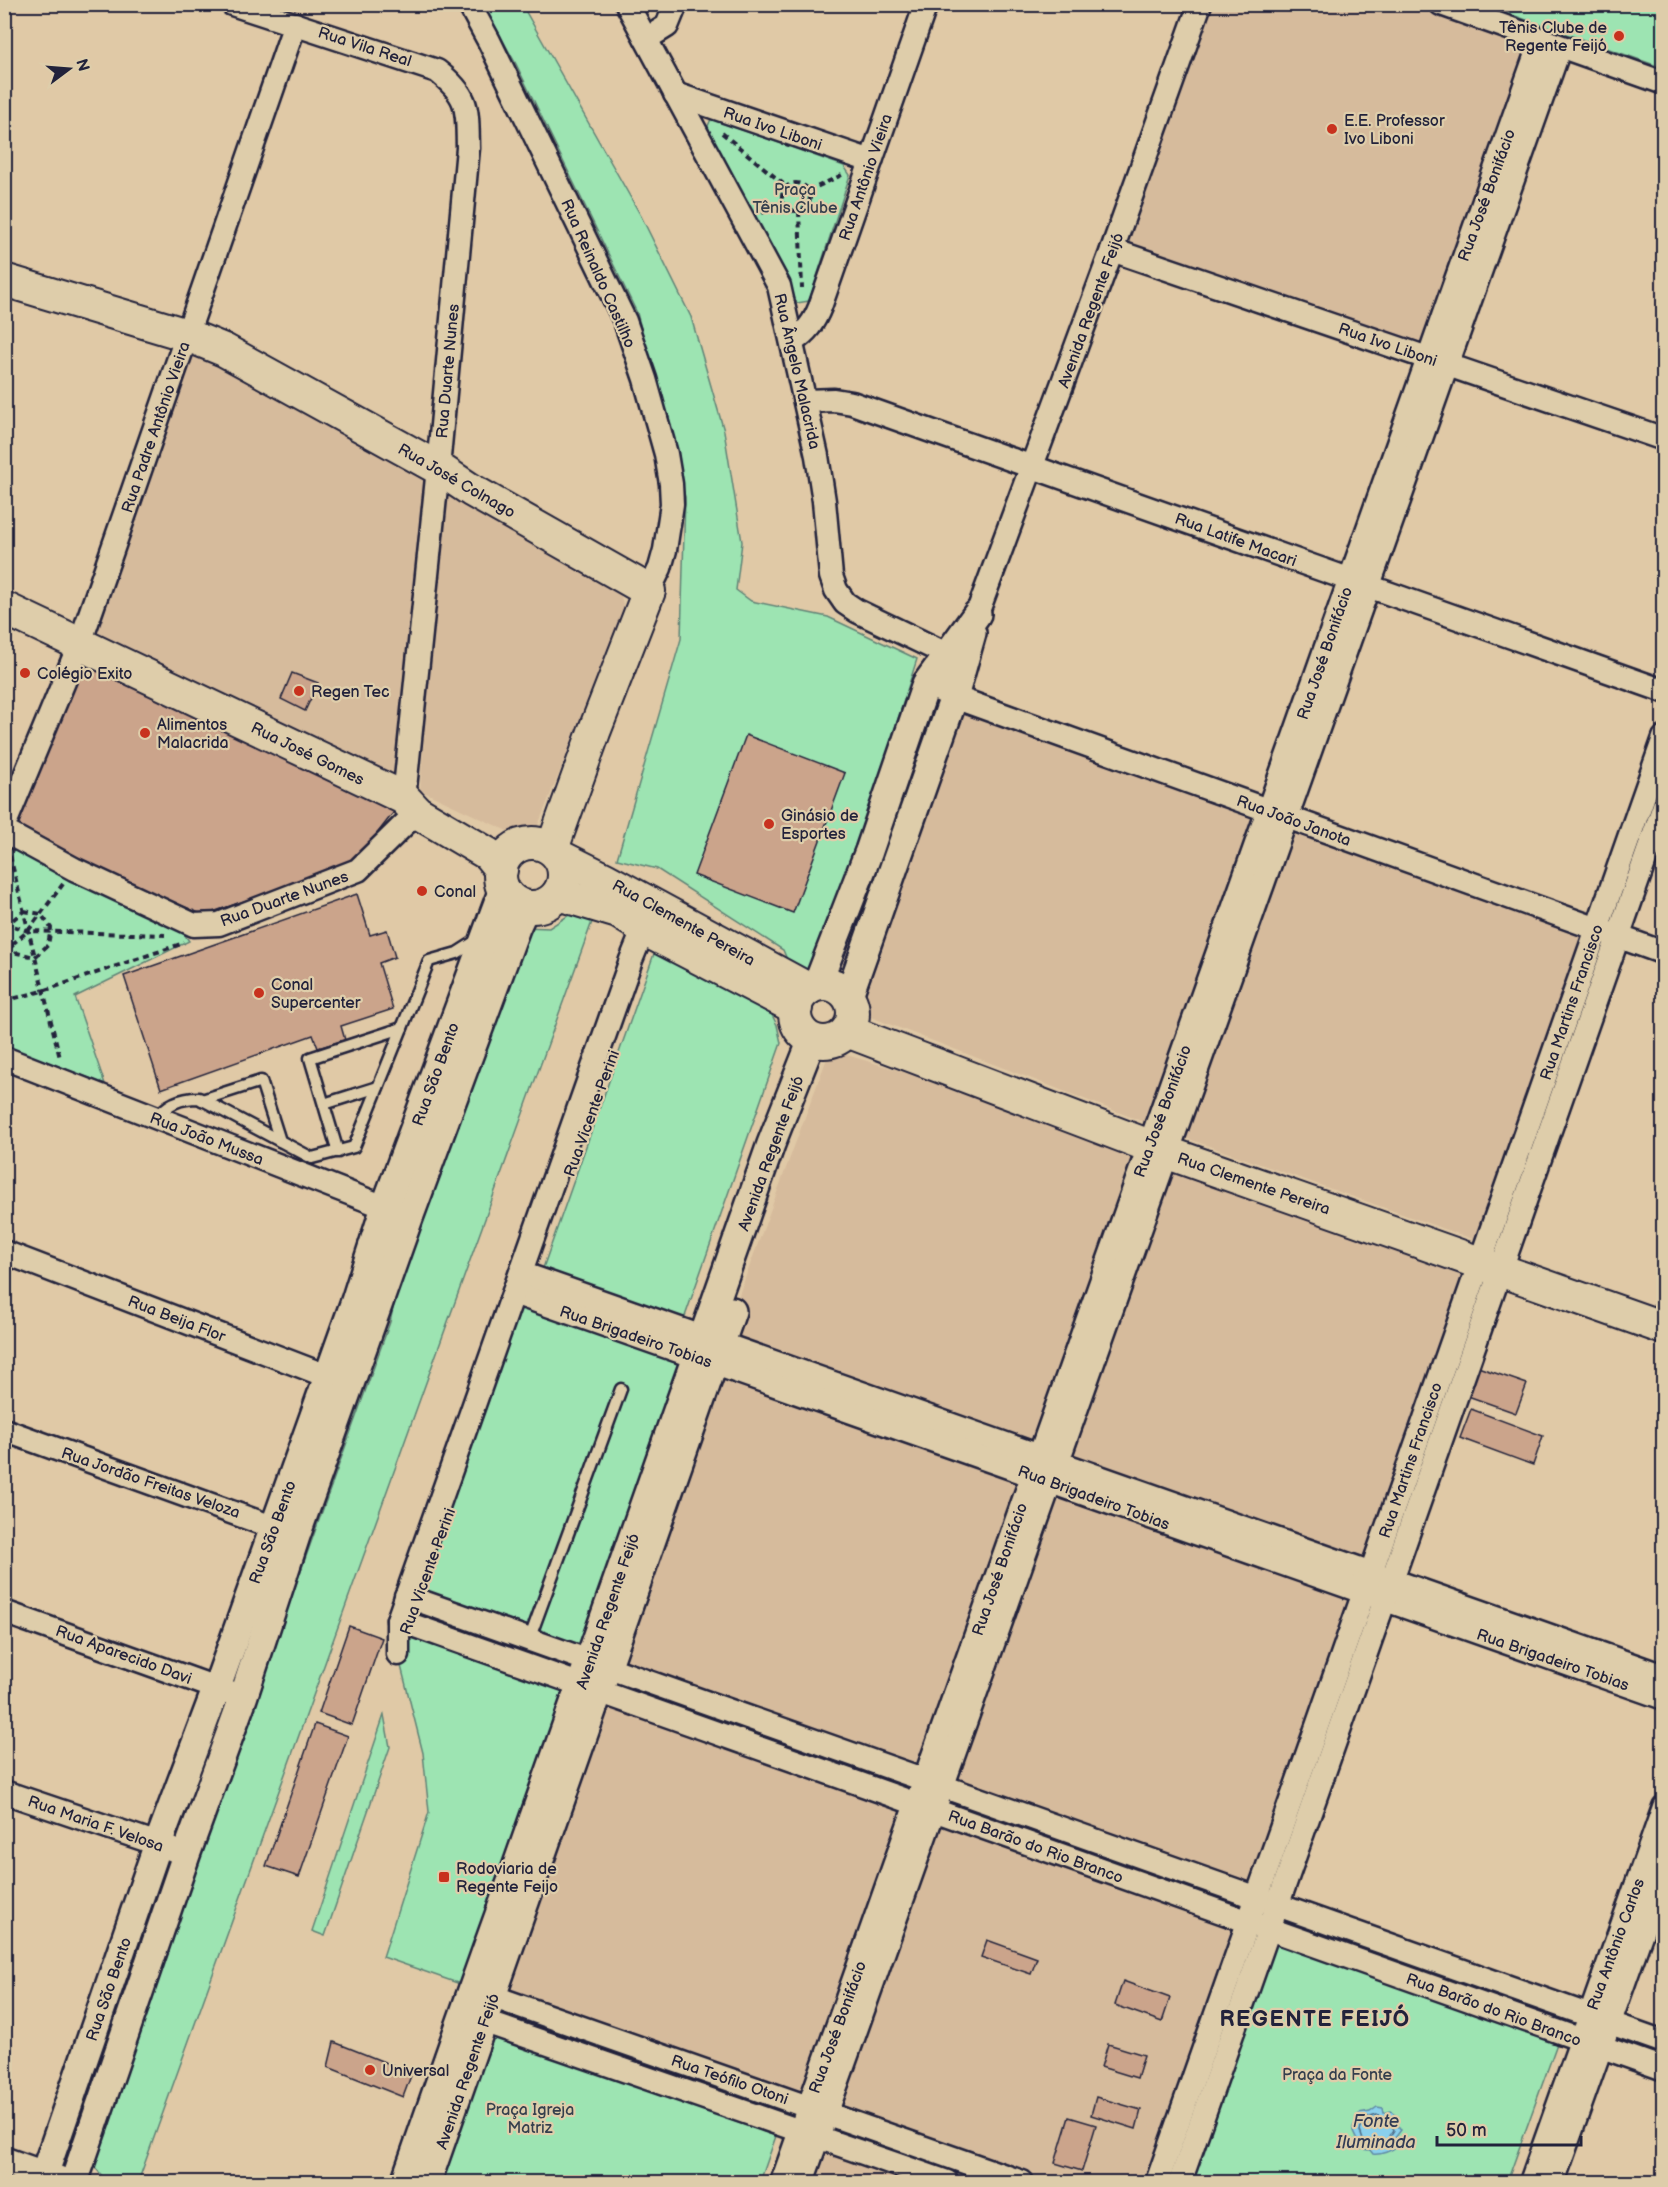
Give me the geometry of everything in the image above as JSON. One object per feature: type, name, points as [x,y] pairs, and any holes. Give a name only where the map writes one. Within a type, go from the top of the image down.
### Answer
[{"type":"main road","name":"Rua José Colnago","points":[[4,280],[187,335],[238,357],[438,468],[471,490],[649,591]]},
{"type":"main road","points":[[555,853],[594,732],[649,591]]},
{"type":"main road","name":"Rua José Gomes","points":[[4,608],[411,805],[488,854],[510,888]]},
{"type":"main road","points":[[522,844],[542,844],[555,853],[563,866],[564,875],[558,894],[544,905],[510,888],[506,855],[522,844]]},
{"type":"main road","name":"Rua Clemente Pereira","points":[[555,853],[655,921],[807,994],[832,985],[844,993],[838,1025],[1494,1257],[1664,1328]]},
{"type":"main road","name":"Rua Clemente Pereira","points":[[558,894],[655,921]]},
{"type":"main road","points":[[807,994],[795,1018],[804,1035],[838,1025]]},
{"type":"main road","name":"Rua Clemente Pereira","points":[[1494,1257],[1664,1306]]},
{"type":"street","name":"Rua Vila Real","points":[[232,4],[430,68],[458,88]]},
{"type":"street","name":"Rua Reinaldo Castilho","points":[[469,4],[505,73],[625,321],[645,379],[666,454],[672,504],[660,568],[649,591]]},
{"type":"street","name":"Rua Ângelo Malacrida","points":[[627,4],[776,277],[806,401],[825,501],[831,576],[836,590],[845,603],[857,611],[956,658]]},
{"type":"street","points":[[646,39],[667,26],[676,4]]},
{"type":"street","name":"Rua Antônio Vieira","points":[[793,341],[814,321],[926,4]]},
{"type":"street","name":"Avenida Regente Feijó","points":[[412,2182],[440,2115],[780,1148],[838,1025],[954,697],[956,658],[977,614],[1112,250],[1200,4]]},
{"type":"street","points":[[1441,4],[1664,83]]},
{"type":"street","name":"Rua Padre Antônio Vieira","points":[[5,834],[80,644],[295,24]]},
{"type":"street","name":"Rua José Bonifácio","points":[[782,2182],[809,2134],[818,2110],[1550,43]]},
{"type":"street","name":"Rua Duarte Nunes","points":[[5,834],[194,925],[219,924],[358,870],[411,805],[438,468],[468,148],[468,117],[465,102],[458,88]]},
{"type":"street","name":"Rua Ivo Liboni","points":[[675,94],[871,161]]},
{"type":"street","name":"Rua Ivo Liboni","points":[[1112,250],[1664,439]]},
{"type":"street","name":"Rua Latife Macari","points":[[806,401],[834,400],[852,403],[1664,691]]},
{"type":"street","name":"Avenida Regente Feijó","points":[[807,994],[869,851],[926,684],[956,658]]},
{"type":"street","name":"Rua João Janota","points":[[926,684],[954,697],[1664,953]]},
{"type":"street","name":"Rua Martins Francisco","points":[[1378,1586],[1430,1473],[1494,1257],[1596,930],[1664,738]]},
{"type":"street","name":"Rua Martins Francisco","points":[[1180,2182],[1259,1925],[1378,1586],[1408,1466],[1494,1257],[1618,937],[1664,806]]},
{"type":"street","points":[[869,851],[897,860]]},
{"type":"street","name":"Rua São Bento","points":[[397,1212],[486,934],[510,888]]},
{"type":"street","name":"Rua São Bento","points":[[54,2179],[123,1947],[158,1844],[218,1687],[285,1531],[339,1380],[355,1301],[397,1212],[510,888]]},
{"type":"street","name":"Rua Vicente Perini","points":[[403,1622],[655,921]]},
{"type":"street","name":"Rua João Mussa","points":[[4,1058],[397,1212]]},
{"type":"street","name":"Rua Beija Flor","points":[[4,1252],[339,1380]]},
{"type":"street","name":"Rua Brigadeiro Tobias","points":[[523,1285],[1378,1586],[1664,1698]]},
{"type":"street","name":"Rua Jordão Freitas Veloza","points":[[4,1430],[285,1531]]},
{"type":"street","points":[[1408,1466],[1430,1473]]},
{"type":"street","name":"Rua São Bento","points":[[74,2182],[186,1855],[243,1698],[285,1531]]},
{"type":"street","name":"Rua Brigadeiro Tobias","points":[[1378,1586],[1664,1676]]},
{"type":"street","name":"Rua Barão do Rio Branco","points":[[412,1598],[529,1640],[594,1676],[925,1806],[1664,2069]]},
{"type":"street","name":"Rua Aparecido Davi","points":[[4,1611],[243,1698]]},
{"type":"street","name":"Rua Barão do Rio Branco","points":[[403,1622],[594,1676],[934,1783],[1664,2042]]},
{"type":"street","name":"Rua Maria F. Velosa","points":[[4,1792],[186,1855]]},
{"type":"street","name":"Rua Antônio Carlos","points":[[1553,2182],[1591,2043],[1664,1808]]},
{"type":"street","name":"Rua Antônio Carlos","points":[[1599,2020],[1664,1870]]},
{"type":"street","name":"Rua Martins Francisco","points":[[1157,2182],[1259,1925]]},
{"type":"street","points":[[123,1947],[151,1958]]},
{"type":"street","name":"Rua Teófilo Otoni","points":[[478,2005],[818,2110],[1022,2182]]},
{"type":"street","name":"Rua Teófilo Otoni","points":[[478,2005],[809,2134],[947,2182]]},
{"type":"street","name":"Rua Antônio Carlos","points":[[1531,2182],[1591,2043]]},
{"type":"street","name":"Rua José Bonifácio","points":[[802,2182],[809,2134]]},
{"type":"street","points":[[4,2162],[54,2179]]},
{"type":"lane","points":[[157,1118],[164,1108],[179,1100],[188,1098],[202,1100],[312,1158],[354,1147],[429,961],[457,953],[486,934]]},
{"type":"lane","points":[[338,1152],[310,1058],[402,1028]]},
{"type":"lane","points":[[202,1100],[261,1082],[280,1142]]},
{"type":"lane","points":[[324,1104],[378,1087]]},
{"type":"lane","points":[[529,1640],[621,1389]]},
{"type":"path","points":[[718,130],[787,186]]},
{"type":"path","points":[[808,190],[871,161]]},
{"type":"path","points":[[794,182],[805,185],[811,195],[808,205],[799,211],[788,208],[782,199],[784,188],[787,186],[794,182]]},
{"type":"path","points":[[799,211],[802,289]]},
{"type":"path","points":[[5,834],[62,1068],[58,1079]]},
{"type":"path","points":[[4,951],[28,931],[74,869]]},
{"type":"path","points":[[7,924],[24,911],[41,914],[51,928],[48,945],[35,957]]},
{"type":"path","points":[[7,924],[28,931],[185,935],[193,930],[194,925]]},
{"type":"path","points":[[7,924],[7,939],[17,953],[35,957]]},
{"type":"path","points":[[4,1001],[43,991],[189,941],[219,924]]},
{"type":"shaded area","name":"E.E. Professor Ivo Liboni","points":[[1200,5],[1441,5],[1541,40],[1428,357],[1112,250]]},
{"type":"shaded area","points":[[190,342],[428,467],[391,785],[93,637]]},
{"type":"shaded area","points":[[454,490],[616,578],[625,612],[531,842],[420,790],[443,500]]},
{"type":"shaded area","points":[[954,697],[1268,810],[1157,1127],[850,1009]]},
{"type":"shaded area","points":[[1287,817],[1596,930],[1487,1244],[1175,1134]]},
{"type":"shaded area","points":[[830,1050],[1150,1145],[1040,1455],[721,1343]]},
{"type":"shaded area","points":[[1168,1153],[1480,1263],[1371,1573],[1058,1462]]},
{"type":"shaded area","points":[[714,1363],[1033,1475],[925,1780],[608,1668]]},
{"type":"shaded area","points":[[1051,1482],[1364,1593],[1257,1899],[942,1787]]},
{"type":"shaded area","points":[[599,1691],[917,1803],[809,2106],[493,1995]]},
{"type":"shaded area","points":[[934,1810],[1248,1922],[1157,2182],[1022,2182],[827,2113]]},
{"type":"shaded area","points":[[818,2138],[947,2182],[802,2182]]},
{"type":"green space","points":[[483,5],[522,5],[641,216],[691,317],[724,431],[742,542],[736,590],[751,601],[828,617],[917,659],[817,974],[794,976],[783,950],[657,869],[617,859],[681,639],[685,497],[637,313],[516,64]]},
{"type":"green space","name":"Tênis Clube de Regente Feijó","points":[[1484,5],[1663,5],[1663,68]]},
{"type":"green space","name":"Praça Tênis Clube","points":[[711,119],[844,166],[850,175],[809,301],[797,303],[710,133],[708,126]]},
{"type":"green space","points":[[7,846],[182,931],[189,941],[75,997],[105,1084],[5,1046],[4,852]]},
{"type":"green space","points":[[569,915],[593,919],[138,2182],[107,2182],[94,2166],[91,2138],[185,1894],[390,1322],[431,1142],[524,927],[549,928]]},
{"type":"green space","points":[[656,948],[771,1013],[777,1025],[781,1043],[683,1322],[542,1271]]},
{"type":"green space","points":[[525,1297],[696,1357],[589,1661],[417,1600]]},
{"type":"green space","points":[[409,1624],[581,1685],[466,1986],[383,1957],[429,1812],[423,1753],[398,1654]]},
{"type":"green space","points":[[384,1715],[390,1747],[325,1936],[312,1931]]},
{"type":"green space","name":"Praça da Fonte","points":[[1270,1935],[1559,2038],[1507,2182],[1183,2182]]},
{"type":"green space","name":"Praça Igreja Matriz","points":[[491,2036],[776,2136],[760,2182],[441,2182]]},
{"type":"water","name":"Fonte Iluminada","points":[[1377,2107],[1383,2108],[1384,2113],[1391,2111],[1395,2114],[1401,2130],[1395,2138],[1397,2146],[1386,2152],[1373,2154],[1370,2150],[1361,2149],[1353,2127],[1358,2123],[1356,2119],[1359,2114],[1370,2112]]},
{"type":"building","name":"Alimentos Malacrida","points":[[85,658],[397,808],[354,863],[204,915],[4,831]]},
{"type":"building","name":"Regen Tec","points":[[292,673],[318,683],[305,711],[281,699]]},
{"type":"building","name":"Ginásio de Esportes","points":[[746,735],[845,773],[793,913],[694,875]]},
{"type":"building","name":"Conal Supercenter","points":[[357,894],[370,935],[387,930],[395,957],[379,963],[393,1009],[341,1026],[345,1040],[318,1048],[313,1035],[161,1089],[124,976]]},
{"type":"building","points":[[1475,1366],[1527,1384],[1516,1413],[1465,1395]]},
{"type":"building","points":[[1471,1409],[1543,1436],[1533,1465],[1460,1438]]},
{"type":"building","points":[[349,1626],[382,1638],[352,1725],[319,1713]]},
{"type":"building","points":[[315,1724],[348,1736],[299,1877],[266,1866]]},
{"type":"building","points":[[987,1940],[1037,1958],[1031,1974],[981,1957]]},
{"type":"building","points":[[1123,1981],[1170,1998],[1162,2022],[1115,2005]]},
{"type":"building","name":"Universal","points":[[334,2042],[412,2073],[403,2097],[328,2067]]},
{"type":"building","points":[[1108,2044],[1144,2055],[1137,2078],[1101,2067]]},
{"type":"building","points":[[1096,2097],[1141,2110],[1136,2129],[1091,2115]]},
{"type":"building","points":[[1069,2117],[1096,2125],[1082,2171],[1055,2163]]},
{"type":"place","name":"Tênis Clube de Regente Feijó","points":[[1619,36]]},
{"type":"place","name":"E.E. Professor Ivo Liboni","points":[[1332,129]]},
{"type":"place","name":"Colégio Exito","points":[[25,673]]},
{"type":"place","name":"Regen Tec","points":[[299,691]]},
{"type":"place","name":"Alimentos Malacrida","points":[[145,733]]},
{"type":"place","name":"Ginásio de Esportes","points":[[769,824]]},
{"type":"place","name":"Conal","points":[[422,891]]},
{"type":"place","name":"Conal Supercenter","points":[[259,993]]},
{"type":"place","name":"Rodoviaria de Regente Feijo","points":[[444,1877]]},
{"type":"place","name":"Universal","points":[[370,2070]]},
{"type":"district","name":"REGENTE FEIJÓ","points":[[1315,2018]]}]
